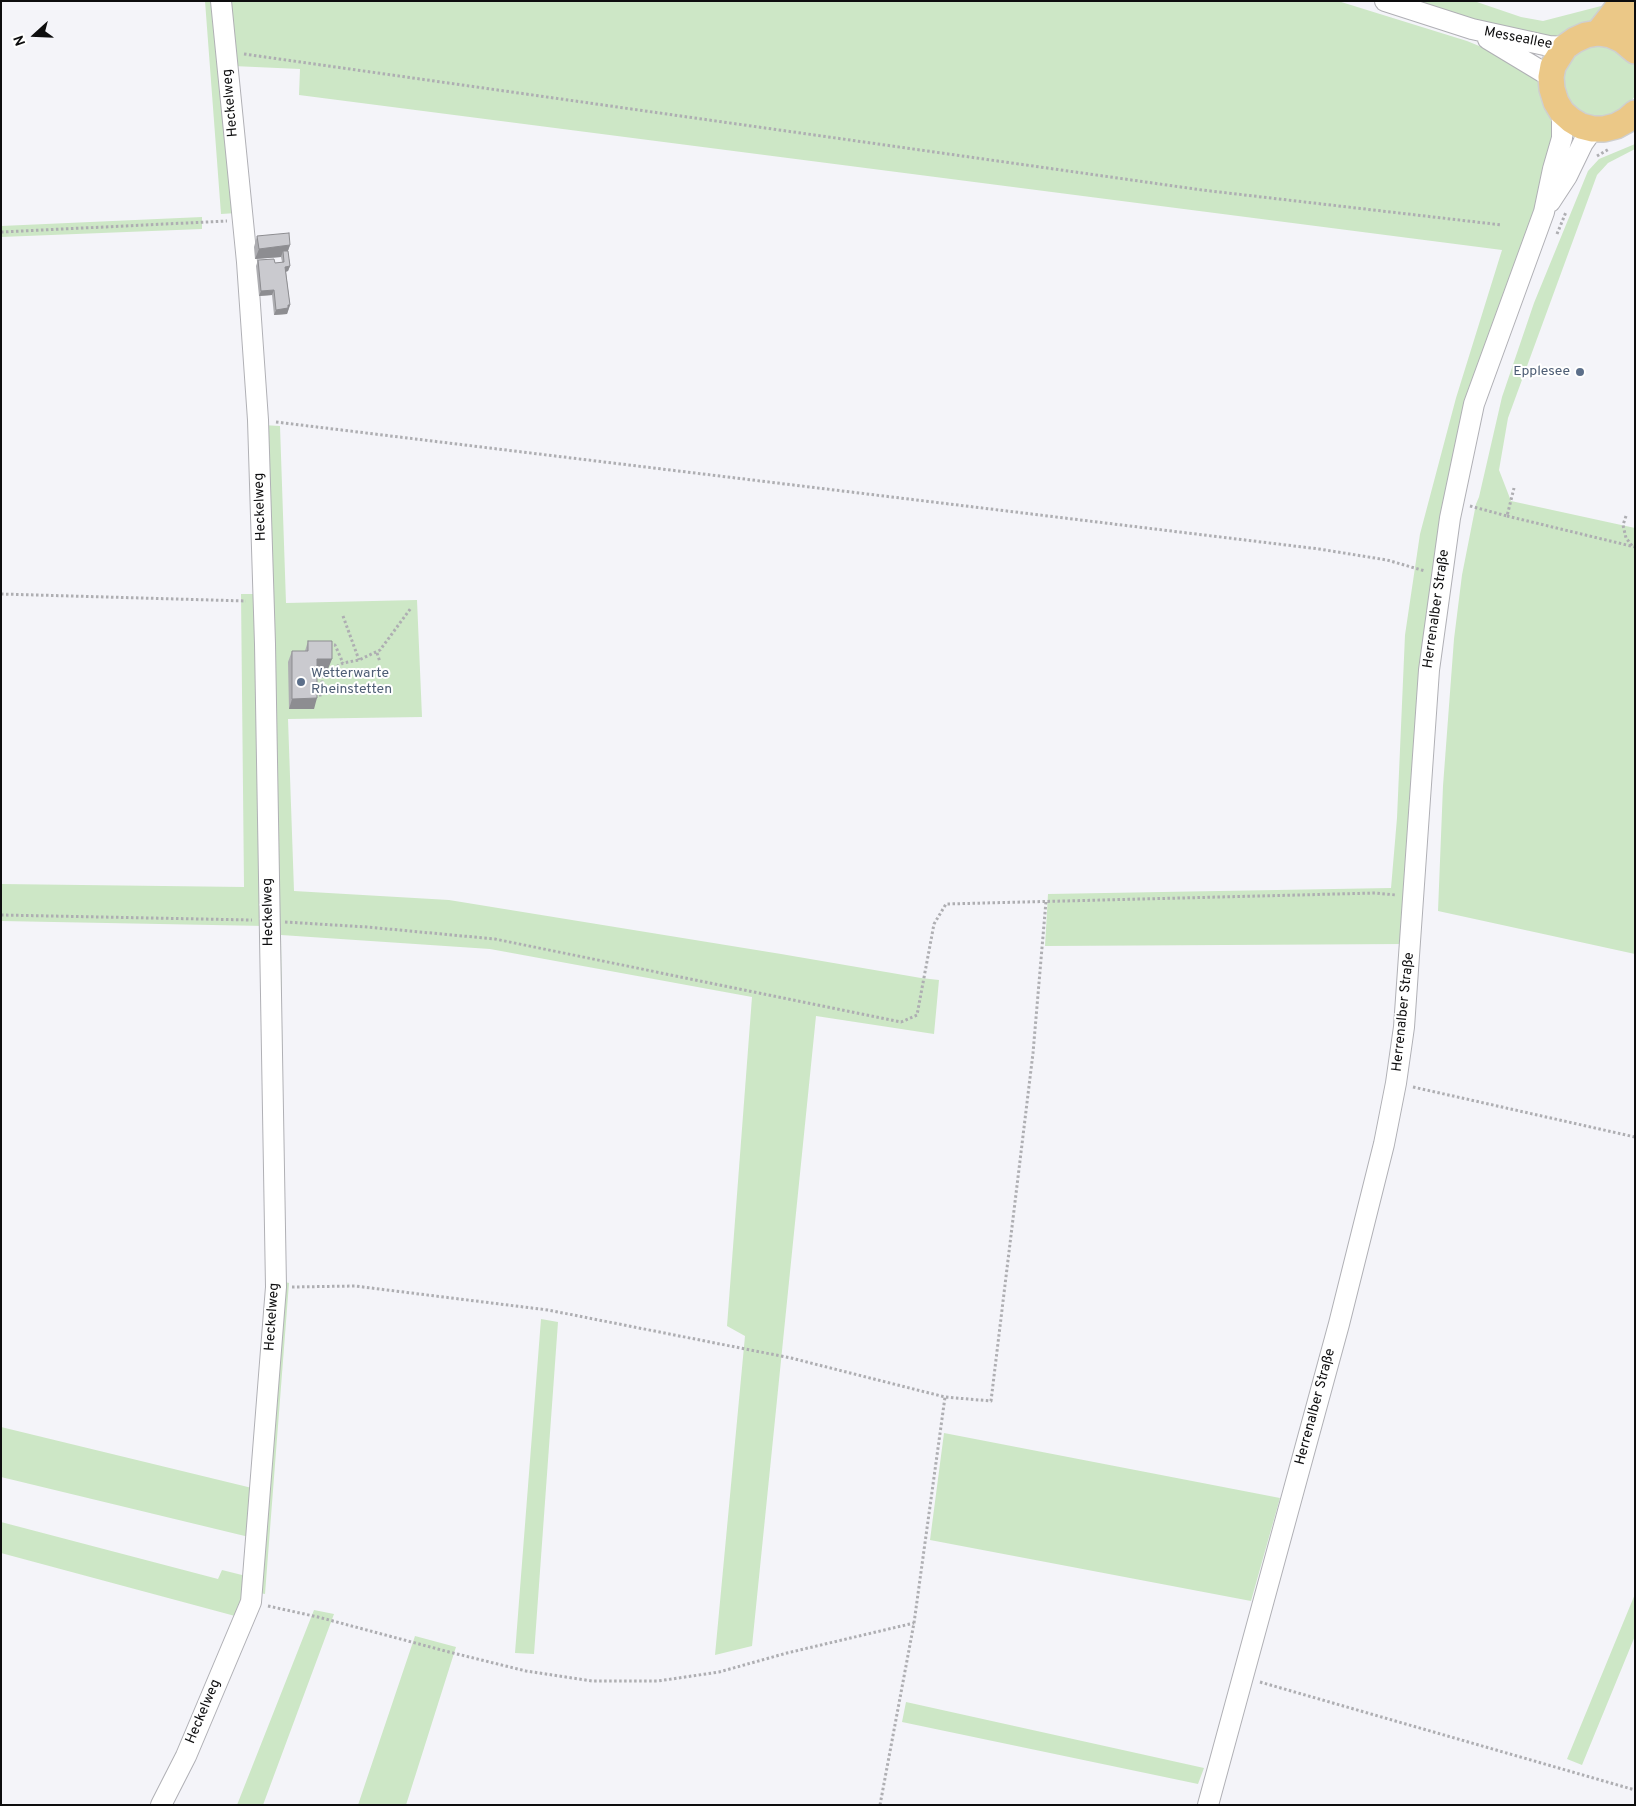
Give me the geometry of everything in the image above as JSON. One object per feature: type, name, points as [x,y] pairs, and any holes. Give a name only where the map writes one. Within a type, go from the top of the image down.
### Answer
[{"type":"main road","points":[[1598,33],[1616,10],[1620,1]]},
{"type":"main road","points":[[1634,49],[1630,29],[1635,13]]},
{"type":"main road","points":[[1634,49],[1611,35],[1598,33],[1586,35],[1565,47],[1556,61],[1551,77],[1552,90],[1562,112],[1581,126],[1592,129],[1604,129],[1616,126],[1635,113]]},
{"type":"street","name":"Heckelweg","points":[[161,1805],[186,1756],[251,1602],[276,1287],[264,601],[258,420],[242,220],[221,1]]},
{"type":"street","name":"Messeallee","points":[[1385,1],[1472,29],[1549,46],[1565,47]]},
{"type":"street","name":"Messeallee","points":[[1472,29],[1551,77]]},
{"type":"street","name":"Herrenalber Straße","points":[[1208,1805],[1339,1324],[1384,1144],[1396,1083],[1404,1027],[1429,670],[1450,518],[1474,404],[1544,212],[1552,169],[1562,138],[1562,112]]},
{"type":"street","name":"Herrenalber Straße","points":[[1544,212],[1567,176],[1592,129]]},
{"type":"path","points":[[226,52],[1202,190],[1502,225]]},
{"type":"path","points":[[1592,158],[1611,149]]},
{"type":"path","points":[[1554,242],[1567,209]]},
{"type":"path","points":[[1,232],[242,220]]},
{"type":"path","points":[[258,420],[1319,549],[1387,560],[1422,571]]},
{"type":"path","points":[[1507,516],[1514,488]]},
{"type":"path","points":[[1468,515],[1472,497]]},
{"type":"path","points":[[1470,506],[1634,547]]},
{"type":"path","points":[[1626,516],[1623,525],[1626,538],[1634,547]]},
{"type":"path","points":[[1,594],[264,601]]},
{"type":"path","points":[[314,695],[322,696],[322,675],[343,664],[377,653],[411,608]]},
{"type":"path","points":[[343,616],[359,660]]},
{"type":"path","points":[[320,645],[335,645],[343,664]]},
{"type":"path","points":[[377,653],[380,662]]},
{"type":"path","points":[[1,915],[269,921],[366,926],[495,939],[901,1022],[917,1015],[934,924],[946,904],[1376,893],[1414,898]]},
{"type":"path","points":[[276,1287],[355,1286],[548,1310],[791,1358],[945,1397],[991,1401],[1033,1053],[1046,901]]},
{"type":"path","points":[[1414,1078],[1413,1087],[1635,1137]]},
{"type":"path","points":[[880,1805],[914,1623],[945,1397]]},
{"type":"path","points":[[251,1602],[318,1617],[526,1670],[592,1681],[658,1682],[719,1672],[787,1653],[914,1623]]},
{"type":"path","points":[[1260,1682],[1635,1790]]},
{"type":"green space","points":[[205,1],[216,1],[237,213],[221,214]]},
{"type":"green space","points":[[227,1],[1338,1],[1467,41],[1523,64],[1537,74],[1553,115],[1556,147],[1458,436],[1405,944],[1045,946],[1048,894],[1391,888],[1397,818],[1405,635],[1420,534],[1456,398],[1502,250],[299,95],[300,69],[233,66]]},
{"type":"green space","points":[[1418,1],[1474,1],[1521,17],[1543,21],[1605,5],[1608,14],[1556,39],[1521,35]]},
{"type":"green space","points":[[1598,41],[1627,52],[1635,65],[1635,96],[1626,108],[1614,117],[1584,117],[1562,95],[1562,65],[1571,52]]},
{"type":"green space","points":[[1635,144],[1635,149],[1608,163],[1597,175],[1508,418],[1499,470],[1511,501],[1635,528],[1635,954],[1438,911],[1443,786],[1454,639],[1462,575],[1476,504],[1502,397],[1534,303],[1588,171],[1599,159]]},
{"type":"green space","points":[[202,217],[202,229],[1,237],[1,226]]},
{"type":"green space","points":[[245,283],[254,420],[261,598],[265,926],[1,921],[1,884],[244,887],[241,594],[256,594],[241,284]]},
{"type":"green space","points":[[262,425],[280,426],[286,603],[417,600],[422,717],[288,719],[294,891],[449,900],[939,980],[934,1034],[816,1016],[752,1646],[715,1655],[745,1336],[727,1326],[752,997],[490,949],[281,935],[285,1282],[289,1283],[265,1594],[254,1592],[280,1299]]},
{"type":"green space","points":[[541,1319],[558,1322],[534,1654],[515,1653]]},
{"type":"green space","points":[[1,1427],[252,1488],[249,1537],[1,1477]]},
{"type":"green space","points":[[944,1433],[1280,1498],[1251,1601],[930,1540]]},
{"type":"green space","points":[[1,1522],[218,1579],[222,1570],[246,1576],[242,1597],[235,1616],[1,1553]]},
{"type":"green space","points":[[1635,1594],[1635,1636],[1582,1765],[1567,1759]]},
{"type":"green space","points":[[314,1610],[334,1614],[263,1805],[237,1805]]},
{"type":"green space","points":[[415,1636],[456,1647],[406,1805],[358,1805]]},
{"type":"green space","points":[[906,1702],[1204,1768],[1198,1784],[902,1722]]},
{"type":"building","points":[[289,233],[290,245],[259,249],[257,236]]},
{"type":"building","points":[[283,251],[288,251],[290,266],[285,267],[290,305],[288,305],[288,308],[276,310],[274,290],[261,291],[258,260],[274,259],[275,263],[284,262]]},
{"type":"building","name":"Wetterwarte Rheinstetten","points":[[308,641],[332,641],[332,659],[317,659],[317,698],[292,699],[292,651],[308,651]]},
{"type":"place","name":"Epplesee","points":[[1580,372]]},
{"type":"place","name":"Wetterwarte Rheinstetten","points":[[301,682]]}]
